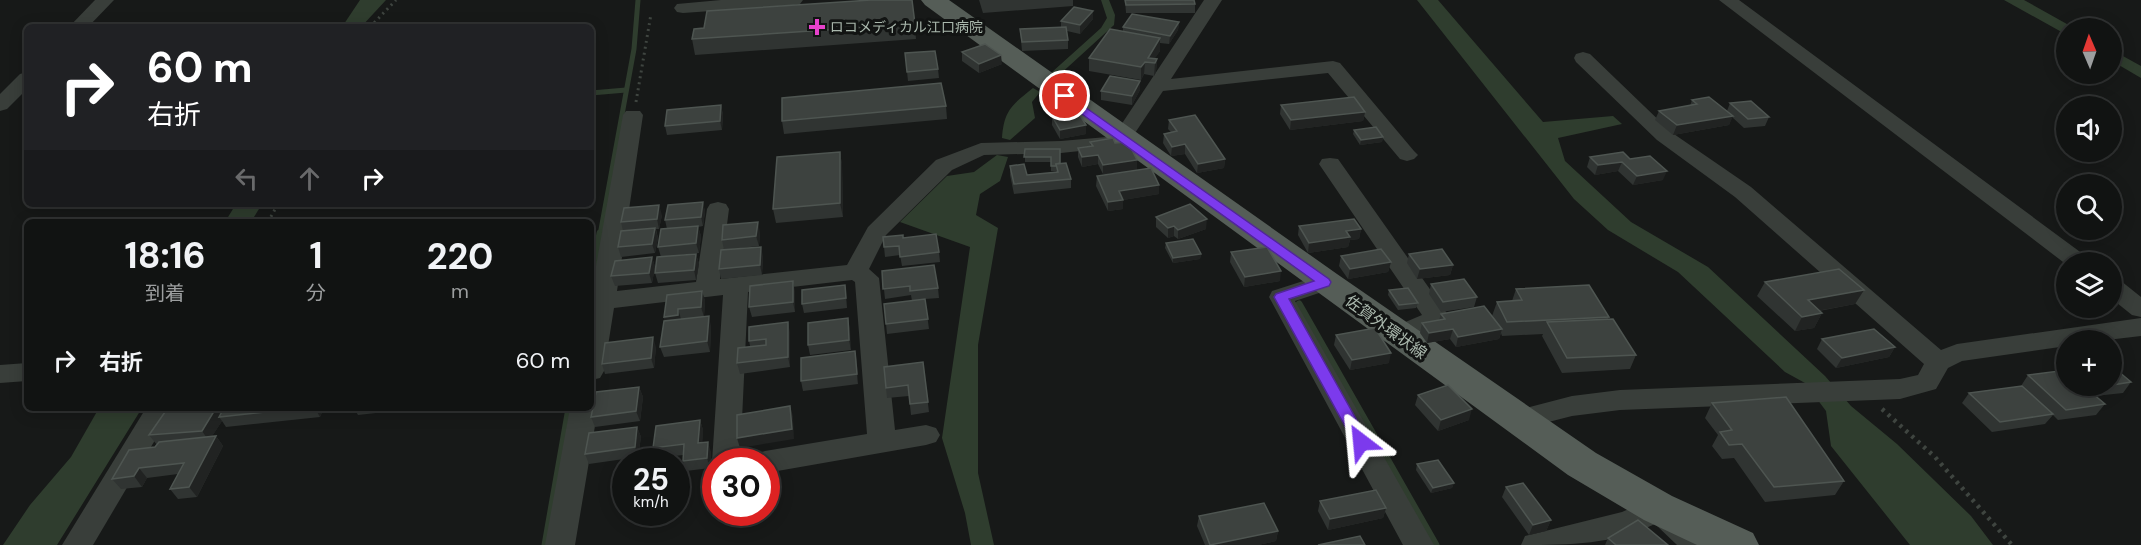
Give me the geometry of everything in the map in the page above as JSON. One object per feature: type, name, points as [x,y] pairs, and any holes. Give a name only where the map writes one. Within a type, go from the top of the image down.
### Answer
[{"type":"main road","name":"佐賀外環状線","points":[[933,0],[1517,420],[1582,464],[1658,508],[1737,545]]},
{"type":"street","points":[[81,24],[105,0]]},
{"type":"street","points":[[683,8],[794,0]]},
{"type":"street","points":[[856,272],[876,232],[944,165],[981,149],[1111,143],[1122,138],[1213,0]]},
{"type":"street","points":[[1728,0],[2066,252]]},
{"type":"street","points":[[1583,58],[1664,136],[1743,192],[1938,362]]},
{"type":"street","points":[[1156,86],[1333,67],[1407,155]]},
{"type":"street","points":[[0,105],[24,81]]},
{"type":"street","points":[[594,336],[597,301],[633,115]]},
{"type":"street","points":[[1330,164],[1437,318],[1398,335]]},
{"type":"street","points":[[707,289],[718,209]]},
{"type":"street","points":[[597,301],[856,272],[867,278],[882,443]]},
{"type":"street","points":[[1324,282],[1281,297],[1419,545]]},
{"type":"street","points":[[727,448],[736,286]]},
{"type":"street","points":[[2122,295],[2141,309]]},
{"type":"street","points":[[1517,420],[1572,406],[1620,400],[1900,389],[1926,382],[1938,362],[1957,354],[2141,327]]},
{"type":"street","points":[[0,374],[24,372]]},
{"type":"street","points":[[76,545],[158,411]]},
{"type":"street","points":[[560,545],[583,411]]},
{"type":"street","points":[[780,460],[926,435]]},
{"type":"street","points":[[1536,545],[1629,523],[1658,508],[1697,545]]},
{"type":"path","points":[[373,24],[396,0]]},
{"type":"path","points":[[633,115],[651,14]]},
{"type":"path","points":[[1856,392],[1935,457],[2012,545]]},
{"type":"shaded area","points":[[360,0],[386,0],[364,24],[344,24]]},
{"type":"shaded area","points":[[1101,0],[1109,0],[1115,15],[1114,25],[1057,77],[1051,73],[1101,28],[1107,18]]},
{"type":"shaded area","points":[[1417,0],[1438,0],[1543,122],[1613,116],[1622,124],[1558,138],[1565,161],[1631,222],[1708,267],[1825,376],[1851,406],[1897,444],[1971,516],[1993,545],[1910,545],[1831,446],[1826,411],[1805,383],[1785,372],[1678,272],[1608,230],[1574,199]]},
{"type":"shaded area","points":[[2004,0],[2024,0],[2056,18],[2056,29]]},
{"type":"shaded area","points":[[2122,56],[2141,66],[2141,78],[2122,67]]},
{"type":"shaded area","points":[[1033,88],[1040,92],[1032,102],[1035,118],[1010,140],[1002,138],[1010,109]]},
{"type":"shaded area","points":[[997,155],[1008,157],[1000,181],[980,194],[976,215],[998,228],[978,345],[978,473],[994,545],[971,545],[965,513],[942,438],[970,247],[900,222],[947,176],[974,172]]},
{"type":"shaded area","points":[[234,207],[260,207],[253,219],[227,219]]},
{"type":"shaded area","points":[[97,411],[140,411],[57,545],[3,545],[30,505],[71,457]]},
{"type":"building","points":[[871,0],[912,0],[915,24],[692,39],[694,29],[704,28],[707,11]]},
{"type":"building","points":[[1125,0],[1194,0],[1195,4],[1126,5]]},
{"type":"building","points":[[1074,7],[1093,11],[1080,25],[1061,21]]},
{"type":"building","points":[[1132,14],[1179,22],[1170,36],[1123,27]]},
{"type":"building","points":[[1066,27],[1068,40],[1022,42],[1020,29]]},
{"type":"building","points":[[1110,29],[1160,38],[1148,58],[1157,59],[1155,63],[1145,62],[1141,67],[1089,58]]},
{"type":"building","points":[[985,44],[1001,55],[979,64],[962,52]]},
{"type":"building","points":[[935,51],[938,69],[907,72],[905,53]]},
{"type":"building","points":[[1110,76],[1140,81],[1132,96],[1101,91]]},
{"type":"building","points":[[941,83],[946,106],[782,121],[782,98]]},
{"type":"building","points":[[1354,97],[1365,112],[1291,120],[1281,105]]},
{"type":"building","points":[[1709,97],[1733,116],[1677,125],[1659,111],[1697,104],[1692,100]]},
{"type":"building","points":[[1751,101],[1769,117],[1748,119],[1730,103]]},
{"type":"building","points":[[721,105],[720,121],[665,126],[667,110]]},
{"type":"building","points":[[1078,112],[1086,125],[1060,130],[1052,116]]},
{"type":"building","points":[[1195,115],[1225,159],[1198,164],[1185,144],[1172,147],[1164,134],[1177,131],[1169,120]]},
{"type":"building","points":[[1376,127],[1383,137],[1361,140],[1354,130]]},
{"type":"building","points":[[1113,138],[1115,143],[1128,142],[1137,160],[1103,165],[1098,155],[1082,157],[1078,148],[1093,146],[1090,142]]},
{"type":"building","points":[[1025,149],[1060,149],[1060,163],[1051,166],[1051,157],[1024,157]]},
{"type":"building","points":[[840,152],[840,203],[773,209],[777,157]]},
{"type":"building","points":[[1623,152],[1630,159],[1650,156],[1667,171],[1637,176],[1622,162],[1598,165],[1590,157]]},
{"type":"building","points":[[1066,163],[1071,179],[1014,184],[1010,166],[1024,164],[1027,175],[1058,172],[1056,164]]},
{"type":"building","points":[[1151,168],[1159,185],[1119,191],[1123,200],[1108,202],[1097,176]]},
{"type":"building","points":[[703,202],[701,217],[665,220],[668,205]]},
{"type":"building","points":[[1190,204],[1207,219],[1178,230],[1174,226],[1168,228],[1156,217]]},
{"type":"building","points":[[659,205],[657,219],[621,222],[624,208]]},
{"type":"building","points":[[1354,219],[1361,229],[1346,231],[1350,237],[1309,243],[1299,226]]},
{"type":"building","points":[[758,222],[756,236],[722,240],[723,225]]},
{"type":"building","points":[[698,226],[696,243],[658,247],[661,229]]},
{"type":"building","points":[[655,228],[652,244],[618,247],[621,231]]},
{"type":"building","points":[[936,234],[939,252],[900,257],[899,246],[884,247],[883,237],[903,235],[903,238]]},
{"type":"building","points":[[1193,239],[1201,254],[1173,258],[1166,243]]},
{"type":"building","points":[[761,247],[760,265],[719,269],[721,250]]},
{"type":"building","points":[[1267,247],[1281,271],[1245,277],[1231,252]]},
{"type":"building","points":[[1381,249],[1391,262],[1350,269],[1341,256]]},
{"type":"building","points":[[1442,249],[1453,265],[1420,269],[1409,254]]},
{"type":"building","points":[[696,254],[694,270],[655,273],[657,257]]},
{"type":"building","points":[[652,257],[649,273],[611,276],[615,261]]},
{"type":"building","points":[[934,265],[938,288],[910,291],[910,286],[883,289],[882,271]]},
{"type":"building","points":[[1839,269],[1864,290],[1808,300],[1822,313],[1802,317],[1765,282]]},
{"type":"building","points":[[1464,279],[1477,297],[1443,302],[1431,284]]},
{"type":"building","points":[[793,281],[793,302],[749,307],[750,286]]},
{"type":"building","points":[[845,285],[846,298],[802,304],[802,290]]},
{"type":"building","points":[[1589,285],[1609,317],[1507,322],[1497,302],[1522,300],[1516,289]]},
{"type":"building","points":[[1408,288],[1418,303],[1399,305],[1389,290]]},
{"type":"building","points":[[702,291],[701,307],[678,309],[678,315],[664,317],[667,295]]},
{"type":"building","points":[[925,299],[928,319],[886,324],[884,304]]},
{"type":"building","points":[[1484,306],[1502,329],[1458,337],[1453,329],[1429,333],[1422,323],[1445,319],[1441,314]]},
{"type":"building","points":[[709,316],[707,341],[660,347],[664,321]]},
{"type":"building","points":[[848,318],[849,340],[808,345],[808,323]]},
{"type":"building","points":[[1613,319],[1636,355],[1567,358],[1547,322]]},
{"type":"building","points":[[788,322],[788,357],[737,363],[738,348],[766,345],[766,339],[749,341],[749,327]]},
{"type":"building","points":[[1375,328],[1391,353],[1352,360],[1336,335]]},
{"type":"building","points":[[1874,329],[1895,347],[1842,358],[1822,339]]},
{"type":"building","points":[[653,337],[651,358],[602,364],[605,343]]},
{"type":"building","points":[[855,351],[857,374],[801,381],[801,358]]},
{"type":"building","points":[[923,362],[928,402],[910,404],[908,385],[886,388],[884,367]]},
{"type":"building","points":[[2056,371],[2056,396],[2096,396],[2105,404],[2066,410],[2028,375]]},
{"type":"building","points":[[2122,374],[2131,382],[2122,383]]},
{"type":"building","points":[[1448,385],[1472,409],[1441,420],[1418,395]]},
{"type":"building","points":[[2022,386],[2053,414],[2000,422],[1969,393]]},
{"type":"building","points":[[639,387],[636,411],[591,417],[596,392]]},
{"type":"building","points":[[1786,397],[1844,481],[1774,487],[1742,444],[1729,445],[1720,432],[1732,430],[1712,403]]},
{"type":"building","points":[[790,406],[792,429],[737,438],[737,415]]},
{"type":"building","points":[[214,411],[202,431],[149,435],[165,412]]},
{"type":"building","points":[[222,411],[274,411],[219,417]]},
{"type":"building","points":[[700,420],[698,443],[708,442],[708,448],[702,448],[702,459],[690,460],[690,448],[684,448],[684,444],[653,448],[656,426]]},
{"type":"building","points":[[637,427],[635,447],[612,448],[612,450],[585,454],[589,433]]},
{"type":"building","points":[[216,436],[189,487],[170,489],[184,463],[139,468],[134,476],[112,479],[129,450],[155,447],[159,442]]},
{"type":"building","points":[[1438,460],[1454,483],[1433,488],[1417,464]]},
{"type":"building","points":[[1523,483],[1551,520],[1533,525],[1506,487]]},
{"type":"building","points":[[1376,490],[1386,508],[1330,519],[1320,501]]},
{"type":"building","points":[[1264,503],[1278,531],[1210,545],[1199,516]]},
{"type":"building","points":[[1638,520],[1668,545],[1616,545],[1608,538]]},
{"type":"building","points":[[1360,536],[1365,545],[1318,545]]},
{"type":"waterway","points":[[600,235],[634,49],[638,0]]},
{"type":"waterway","points":[[594,93],[626,90]]},
{"type":"waterway","points":[[594,266],[600,233]]},
{"type":"waterway","points":[[1299,304],[1436,545]]},
{"type":"waterway","points":[[545,545],[568,411]]},
{"type":"place","name":"ロコメディカル江口病院","points":[[817,27]]},
{"type":"route","points":[[1065,96],[1324,282],[1281,297],[1361,442]]}]
